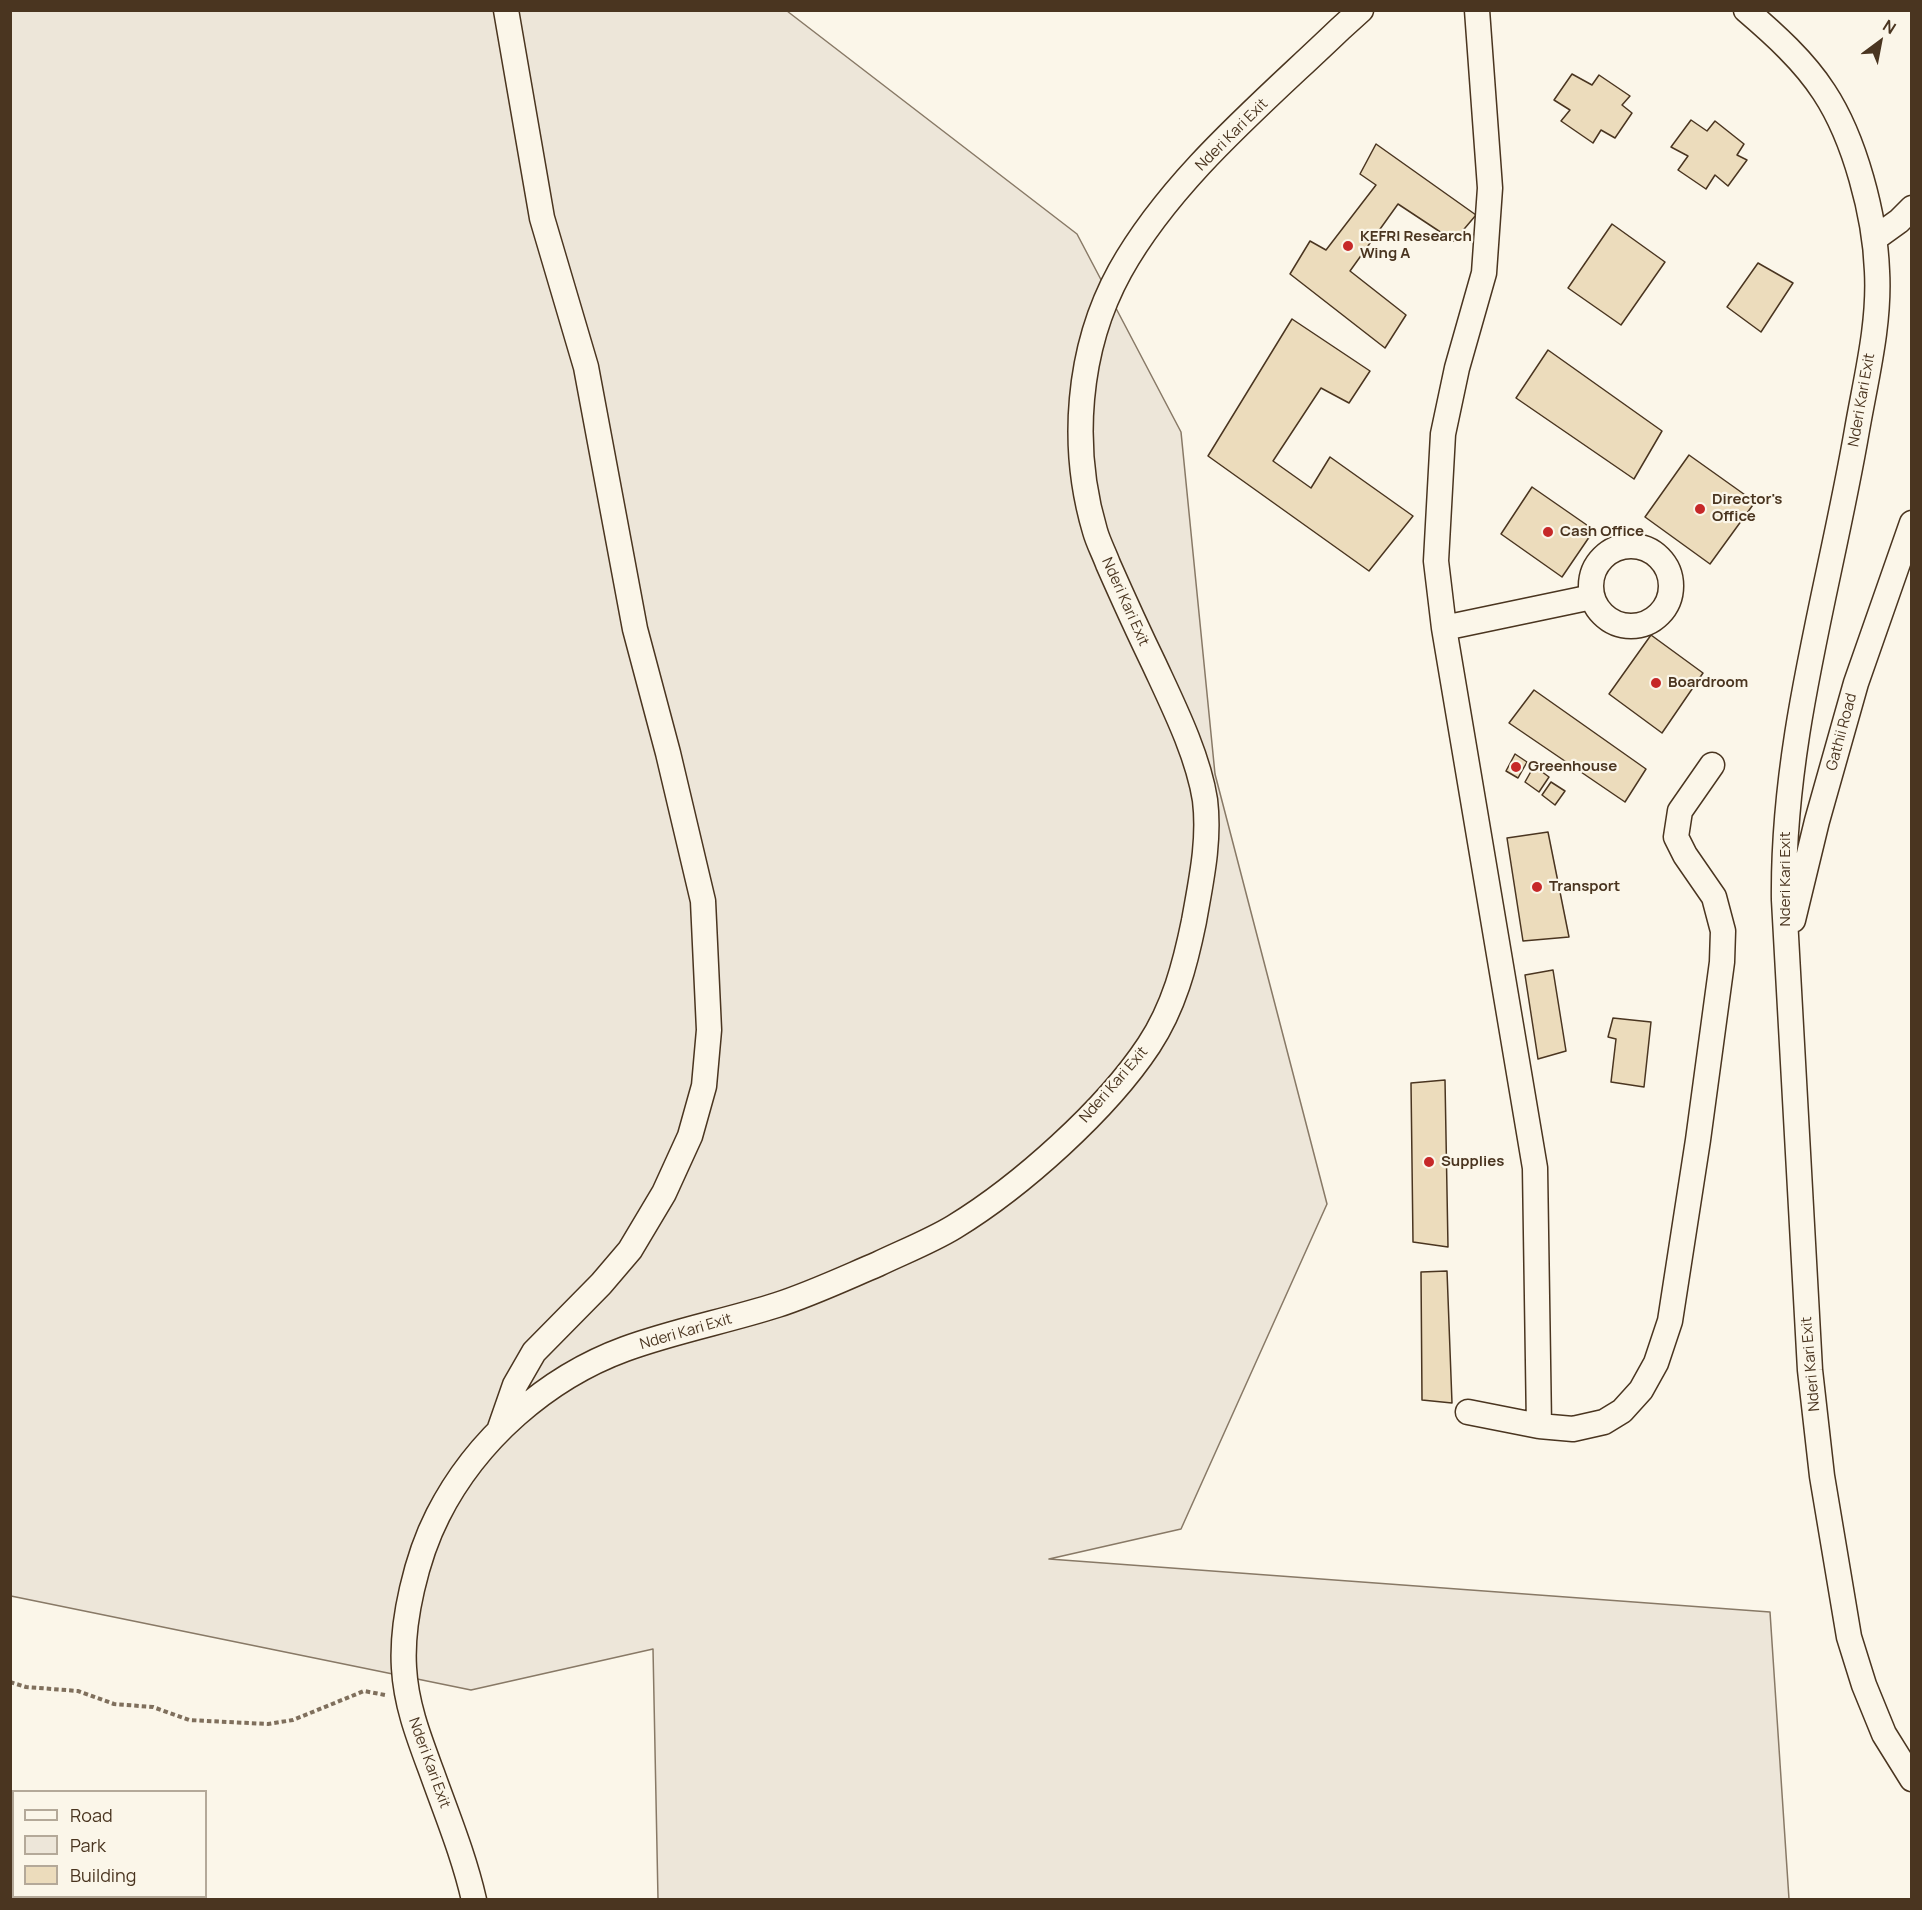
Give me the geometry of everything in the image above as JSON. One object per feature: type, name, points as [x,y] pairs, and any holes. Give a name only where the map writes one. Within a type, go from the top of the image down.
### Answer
[{"type":"street","points":[[499,1430],[516,1384],[534,1352],[601,1284],[630,1250],[664,1192],[690,1136],[704,1086],[710,1030],[703,901],[668,753],[635,629],[586,367],[542,218],[506,10]]},
{"type":"street","name":"Nderi Kari Exit","points":[[474,1899],[456,1838],[412,1719],[404,1666],[406,1627],[421,1554],[446,1499],[470,1463],[499,1430],[538,1397],[576,1372],[615,1354],[784,1303],[897,1255],[953,1228],[1012,1186],[1103,1102],[1152,1040],[1170,1007],[1185,963],[1205,856],[1204,797],[1194,758],[1178,718],[1126,606],[1095,532],[1080,453],[1080,406],[1089,359],[1102,309],[1119,273],[1143,235],[1177,189],[1361,10]]},
{"type":"street","points":[[1477,10],[1490,188],[1484,273],[1455,377],[1443,434],[1436,561],[1444,628],[1535,1168],[1539,1426]]},
{"type":"street","name":"Nderi Kari Exit","points":[[1746,10],[1803,65],[1824,91],[1838,116],[1859,172],[1872,223],[1877,271],[1876,311],[1870,353],[1851,462],[1813,640],[1794,748],[1783,852],[1810,1370],[1822,1476],[1849,1637],[1864,1685],[1884,1734],[1911,1779]]},
{"type":"street","points":[[1874,239],[1899,221],[1911,208]]},
{"type":"street","name":"Gathii Road","points":[[1787,945],[1817,821],[1856,683],[1911,523]]},
{"type":"street","points":[[1444,628],[1592,597]]},
{"type":"street","points":[[1468,1412],[1539,1426],[1574,1429],[1604,1422],[1622,1411],[1641,1390],[1656,1363],[1670,1321],[1722,962],[1723,931],[1714,897],[1685,855],[1676,837],[1680,811],[1712,765]]},
{"type":"path","points":[[10,1682],[26,1687],[78,1691],[114,1704],[153,1707],[189,1720],[268,1724],[293,1720],[364,1691],[384,1695],[412,1719]]},
{"type":"green space","points":[[10,11],[787,11],[1077,234],[1181,432],[1215,774],[1327,1204],[1181,1529],[1049,1559],[1770,1612],[1789,1899],[658,1899],[653,1649],[471,1690],[11,1596]]},
{"type":"building","points":[[1572,74],[1592,85],[1599,75],[1630,96],[1622,105],[1632,113],[1615,138],[1601,130],[1593,143],[1561,121],[1570,110],[1554,100]]},
{"type":"building","points":[[1691,120],[1707,131],[1715,121],[1744,144],[1737,155],[1747,160],[1728,186],[1715,175],[1706,189],[1678,170],[1688,156],[1671,147]]},
{"type":"building","name":"KEFRI Research Wing A","points":[[1376,144],[1476,215],[1454,241],[1398,204],[1350,271],[1406,315],[1385,348],[1290,274],[1310,241],[1326,250],[1376,185],[1360,174]]},
{"type":"building","points":[[1612,224],[1665,262],[1621,325],[1568,288]]},
{"type":"building","points":[[1758,263],[1793,283],[1761,332],[1727,307]]},
{"type":"building","points":[[1292,319],[1370,371],[1349,403],[1321,388],[1273,461],[1311,488],[1330,457],[1413,516],[1369,571],[1208,456]]},
{"type":"building","points":[[1548,350],[1662,431],[1634,479],[1516,398]]},
{"type":"building","name":"Director's Office","points":[[1689,455],[1755,502],[1710,564],[1645,517]]},
{"type":"building","name":"Cash Office","points":[[1532,487],[1594,530],[1562,577],[1501,534]]},
{"type":"building","name":"Boardroom","points":[[1651,635],[1703,673],[1662,733],[1609,694]]},
{"type":"building","points":[[1534,690],[1646,769],[1625,802],[1509,723]]},
{"type":"building","name":"Greenhouse","points":[[1515,754],[1527,762],[1518,778],[1506,771]]},
{"type":"building","points":[[1534,766],[1549,777],[1539,792],[1525,782]]},
{"type":"building","points":[[1551,782],[1565,791],[1555,805],[1542,795]]},
{"type":"building","name":"Transport","points":[[1548,832],[1569,937],[1523,941],[1507,838]]},
{"type":"building","points":[[1553,970],[1566,1051],[1538,1059],[1525,975]]},
{"type":"building","points":[[1613,1018],[1651,1022],[1644,1087],[1611,1082],[1616,1039],[1608,1037]]},
{"type":"building","name":"Supplies","points":[[1445,1080],[1448,1247],[1413,1242],[1411,1083]]},
{"type":"building","points":[[1447,1271],[1452,1403],[1422,1400],[1421,1272]]},
{"type":"place","name":"KEFRI Research Wing A","points":[[1348,246]]},
{"type":"place","name":"Director's Office","points":[[1700,509]]},
{"type":"place","name":"Cash Office","points":[[1548,532]]},
{"type":"place","name":"Boardroom","points":[[1656,683]]},
{"type":"place","name":"Greenhouse","points":[[1516,767]]},
{"type":"place","name":"Transport","points":[[1537,887]]},
{"type":"place","name":"Supplies","points":[[1429,1162]]}]
